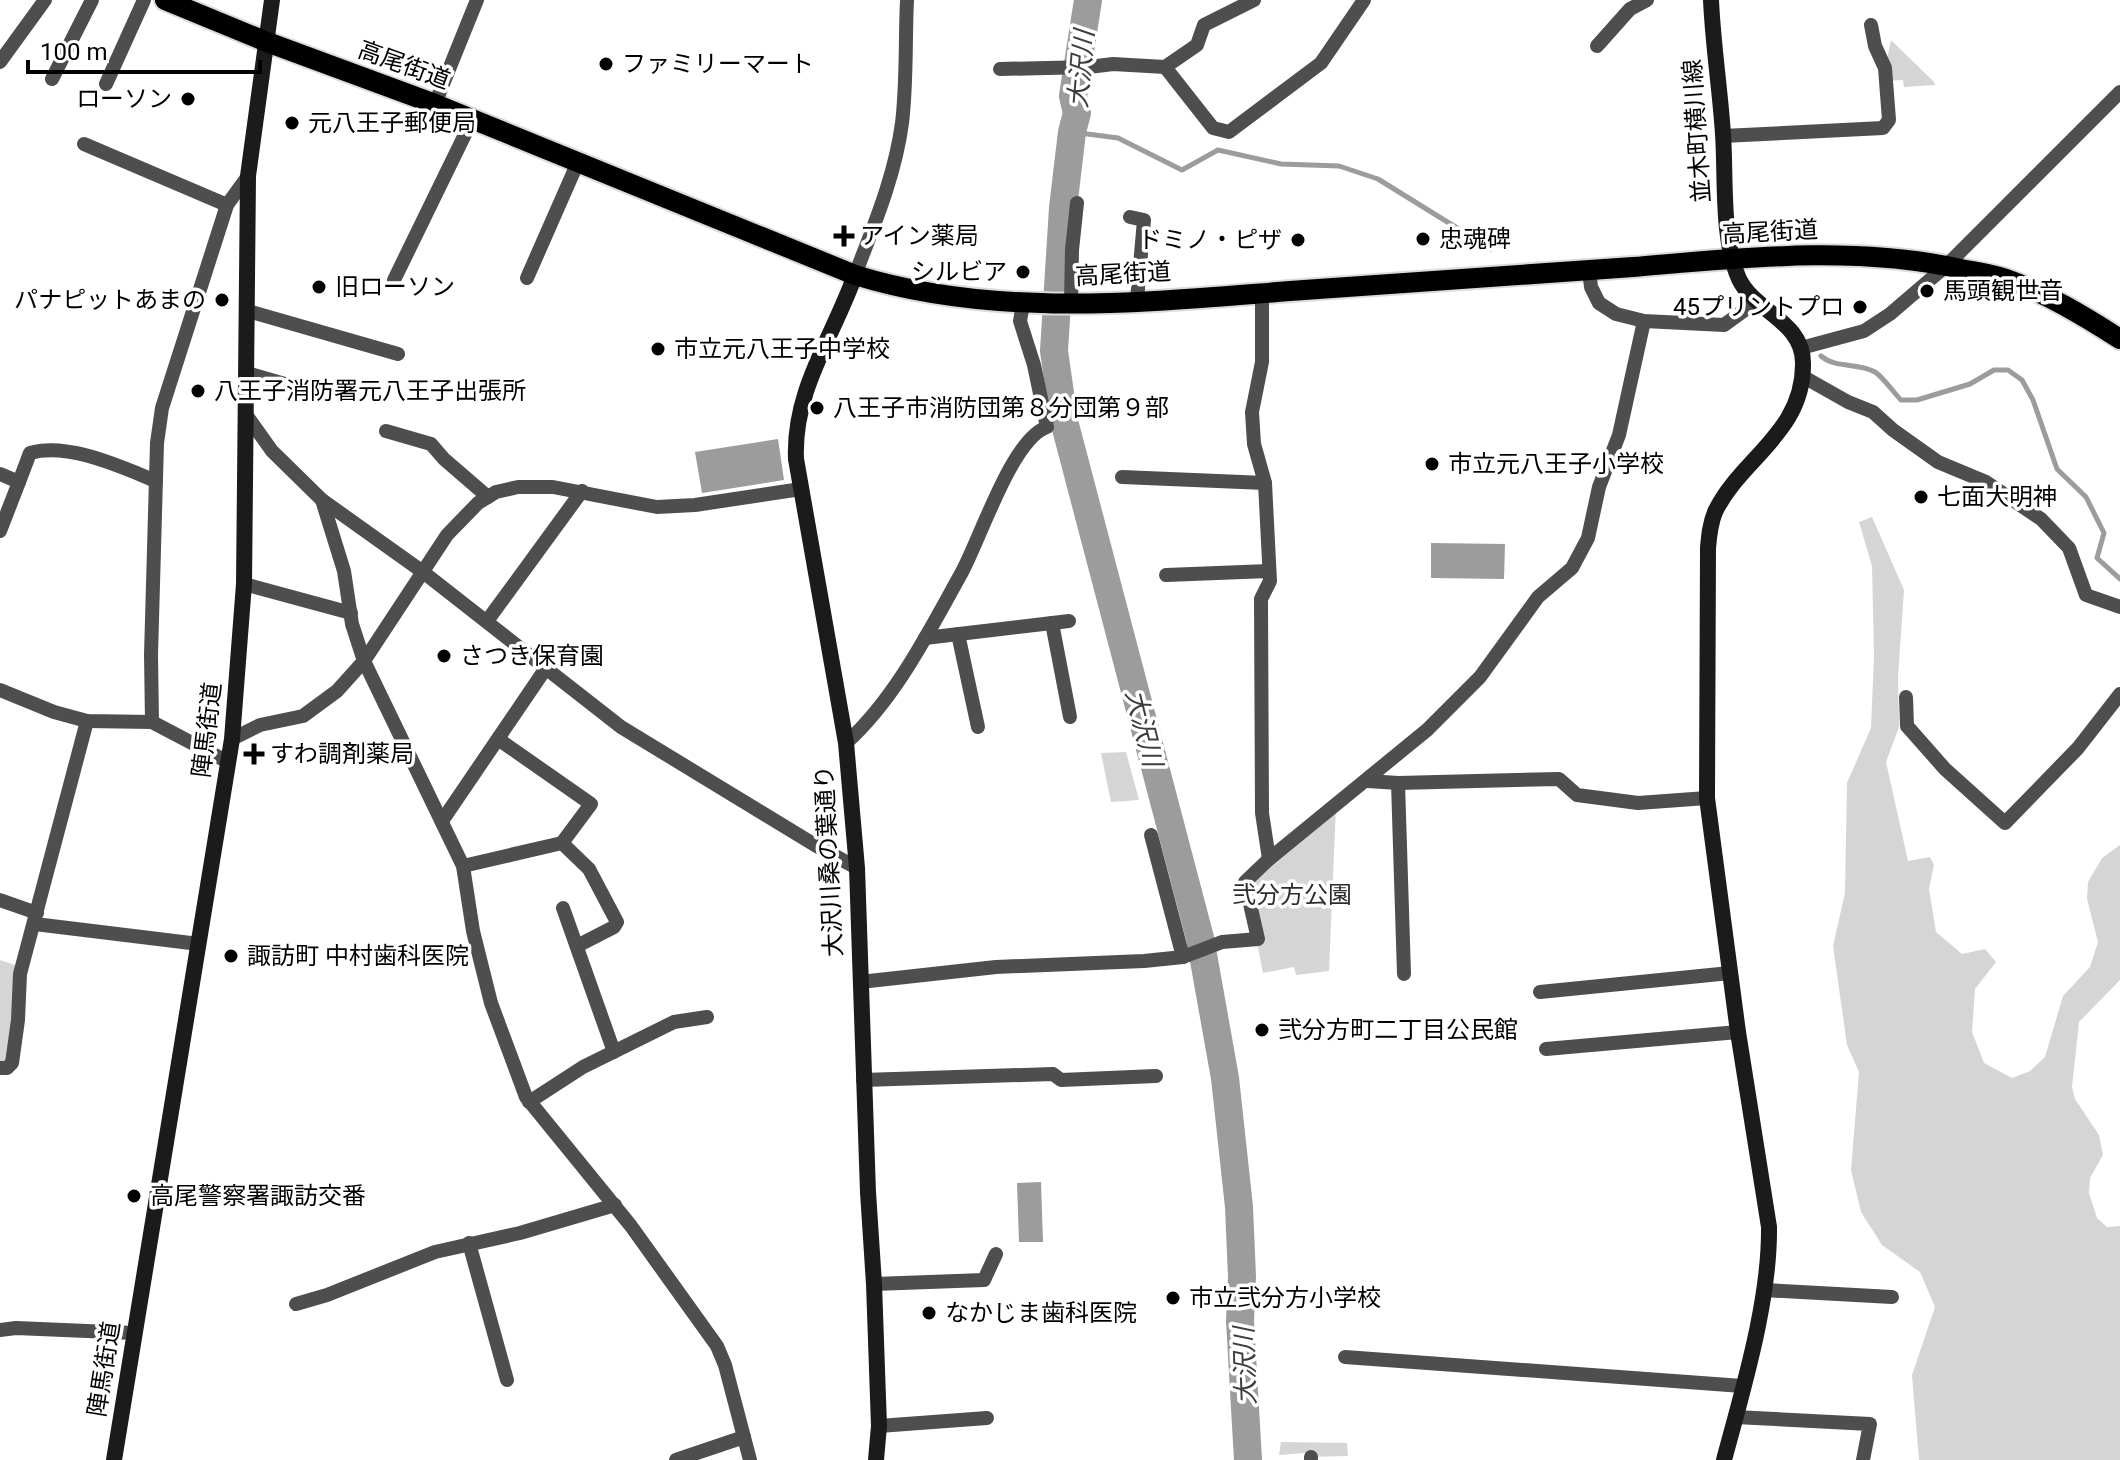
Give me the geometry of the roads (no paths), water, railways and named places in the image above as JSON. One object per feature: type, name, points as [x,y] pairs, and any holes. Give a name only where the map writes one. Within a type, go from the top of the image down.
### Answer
[{"type":"main road","name":"高尾街道","points":[[165,0],[267,42],[435,104],[855,275],[911,290],[976,300],[1067,303],[1262,293],[1734,259],[1851,255],[1946,266],[2004,279],[2058,301],[2120,339]]},
{"type":"street","points":[[0,62],[45,0]]},
{"type":"street","points":[[52,79],[92,0]]},
{"type":"street","points":[[106,84],[144,0]]},
{"type":"street","name":"陣馬街道","points":[[114,1460],[232,739],[244,584],[248,176],[272,0]]},
{"type":"street","points":[[435,104],[477,0]]},
{"type":"street","points":[[855,275],[897,154],[906,75],[907,0]]},
{"type":"street","points":[[1000,69],[1113,64],[1165,67],[1197,45],[1204,25],[1254,0]]},
{"type":"street","points":[[1165,67],[1213,128],[1229,132],[1321,63],[1364,0]]},
{"type":"street","points":[[1597,46],[1630,9],[1647,0]]},
{"type":"street","name":"並木町横川線","points":[[1708,1],[1723,136],[1726,221],[1734,259],[1742,284],[1757,301],[1778,316],[1801,348]]},
{"type":"street","points":[[1723,136],[1883,128],[1889,120],[1885,68],[1875,46],[1871,25]]},
{"type":"street","points":[[1724,1460],[1764,1290],[1769,1227],[1738,1032],[1707,798],[1708,548],[1711,525],[1722,500],[1786,424],[1802,376],[1801,348],[1864,331],[1890,314],[1946,266],[2120,92]]},
{"type":"street","points":[[394,280],[472,120]]},
{"type":"street","points":[[84,144],[227,205]]},
{"type":"street","points":[[527,278],[578,162]]},
{"type":"street","points":[[152,722],[157,443],[164,399],[227,205],[248,176]]},
{"type":"street","points":[[1067,303],[1077,203]]},
{"type":"street","points":[[1130,217],[1144,220],[1137,300]]},
{"type":"street","points":[[1589,270],[1591,287],[1599,303],[1616,314],[1644,321],[1724,325],[1757,301]]},
{"type":"street","name":"大沢川桑の葉通り","points":[[855,275],[802,402],[795,431],[801,489],[846,743],[857,868],[879,1426],[876,1460]]},
{"type":"street","points":[[1262,293],[1262,362],[1252,412],[1254,444],[1265,483],[1270,581],[1261,599],[1262,813],[1269,859]]},
{"type":"street","points":[[846,743],[869,722],[925,638],[964,568],[997,495],[1023,448],[1036,431],[1047,427],[1034,365],[1020,321],[1030,304]]},
{"type":"street","points":[[248,311],[398,354]]},
{"type":"street","points":[[860,982],[996,967],[1144,961],[1186,956],[1222,942],[1258,939],[1245,882],[1427,730],[1480,677],[1538,597],[1572,568],[1588,538],[1599,487],[1619,435],[1644,321]]},
{"type":"street","points":[[247,373],[309,391]]},
{"type":"street","points":[[1802,376],[1873,412],[1938,462],[1986,482],[2041,519],[2069,548],[2086,595],[2120,607]]},
{"type":"street","points":[[247,416],[280,460],[322,500],[423,572],[621,727],[857,868]]},
{"type":"street","points":[[386,431],[431,444],[488,497]]},
{"type":"street","points":[[0,531],[30,453],[45,449],[105,460],[156,481]]},
{"type":"street","points":[[0,474],[19,482]]},
{"type":"street","points":[[1122,477],[1265,483]]},
{"type":"street","points":[[232,739],[260,725],[303,716],[337,691],[364,661],[447,535],[463,516],[496,492],[518,487],[553,487],[657,507],[695,505],[801,489]]},
{"type":"street","points":[[487,621],[582,491]]},
{"type":"street","points":[[322,500],[344,571],[364,661],[463,866],[473,931],[491,1003],[529,1102],[615,1205],[717,1346],[725,1365],[750,1460]]},
{"type":"street","points":[[1166,575],[1269,571]]},
{"type":"street","points":[[244,584],[351,613]]},
{"type":"street","points":[[925,638],[1069,621]]},
{"type":"street","points":[[1052,623],[1070,717]]},
{"type":"street","points":[[958,634],[978,727]]},
{"type":"street","points":[[442,821],[546,668]]},
{"type":"street","points":[[0,690],[54,712],[87,721],[152,722],[228,762]]},
{"type":"street","points":[[1906,697],[1907,726],[1945,769],[2005,823],[2078,748],[2120,694]]},
{"type":"street","points":[[0,1068],[7,1068],[12,1063],[20,974],[87,721]]},
{"type":"street","points":[[463,866],[562,843],[591,804],[498,739]]},
{"type":"street","points":[[1368,781],[1559,779],[1577,795],[1638,803],[1707,798]]},
{"type":"street","points":[[1398,783],[1404,974]]},
{"type":"street","points":[[1151,835],[1186,956]]},
{"type":"street","points":[[562,843],[589,869],[617,922],[614,927],[577,946]]},
{"type":"street","points":[[0,900],[36,918],[199,944]]},
{"type":"street","points":[[563,908],[614,1052]]},
{"type":"street","points":[[1540,992],[1730,973]]},
{"type":"street","points":[[529,1102],[583,1067],[674,1022],[707,1017]]},
{"type":"street","points":[[1546,1049],[1738,1032]]},
{"type":"street","points":[[863,1080],[1053,1074],[1061,1080],[1156,1076]]},
{"type":"street","points":[[296,1304],[327,1295],[435,1252],[520,1233],[615,1205]]},
{"type":"street","points":[[469,1243],[507,1380]]},
{"type":"street","points":[[874,1284],[984,1280],[996,1254]]},
{"type":"street","points":[[1764,1290],[1892,1297]]},
{"type":"street","points":[[0,1330],[134,1333]]},
{"type":"street","points":[[1345,1357],[1742,1386]]},
{"type":"street","points":[[1735,1417],[1870,1424],[1863,1460]]},
{"type":"street","points":[[879,1426],[987,1418]]},
{"type":"street","points":[[676,1460],[744,1437]]},
{"type":"waterway","name":"大沢川","points":[[1088,0],[1073,96],[1077,113],[1063,208],[1054,351],[1064,421],[1200,938],[1225,1078],[1239,1207],[1240,1321],[1248,1460]]},
{"type":"waterway","points":[[1072,132],[1118,138],[1182,170],[1218,150],[1281,164],[1339,166],[1378,179],[1491,249]]},
{"type":"waterway","points":[[1821,356],[1833,363],[1875,372],[1901,400],[1917,400],[1970,384],[1994,370],[2008,370],[2022,380],[2033,400],[2057,469],[2086,497],[2104,533],[2097,558],[2120,579]]},
{"type":"waterway","name":"大沢川","points":[[1193,941],[1200,938]]},
{"type":"place","name":"ファミリーマート","points":[[606,64]]},
{"type":"place","name":"ローソン","points":[[188,99]]},
{"type":"place","name":"元八王子郵便局","points":[[292,123]]},
{"type":"place","name":"アイン薬局","points":[[844,236]]},
{"type":"place","name":"忠魂碑","points":[[1423,239]]},
{"type":"place","name":"ドミノ・ピザ","points":[[1298,240]]},
{"type":"place","name":"シルビア","points":[[1023,272]]},
{"type":"place","name":"旧ローソン","points":[[319,287]]},
{"type":"place","name":"馬頭観世音","points":[[1927,291]]},
{"type":"place","name":"パナピットあまの","points":[[222,300]]},
{"type":"place","name":"45プリントプロ","points":[[1860,307]]},
{"type":"place","name":"市立元八王子中学校","points":[[658,349]]},
{"type":"place","name":"八王子消防署元八王子出張所","points":[[198,391]]},
{"type":"place","name":"八王子市消防団第８分団第９部","points":[[817,408]]},
{"type":"place","name":"市立元八王子小学校","points":[[1432,464]]},
{"type":"place","name":"七面大明神","points":[[1921,497]]},
{"type":"place","name":"さつき保育園","points":[[444,656]]},
{"type":"place","name":"すわ調剤薬局","points":[[254,754]]},
{"type":"place","name":"諏訪町 中村歯科医院","points":[[231,956]]},
{"type":"place","name":"弐分方町二丁目公民館","points":[[1262,1030]]},
{"type":"place","name":"高尾警察署諏訪交番","points":[[134,1196]]},
{"type":"place","name":"市立弐分方小学校","points":[[1173,1298]]},
{"type":"place","name":"なかじま歯科医院","points":[[929,1313]]},
{"type":"park label","name":"弐分方公園","points":[[1292,895]]}]
